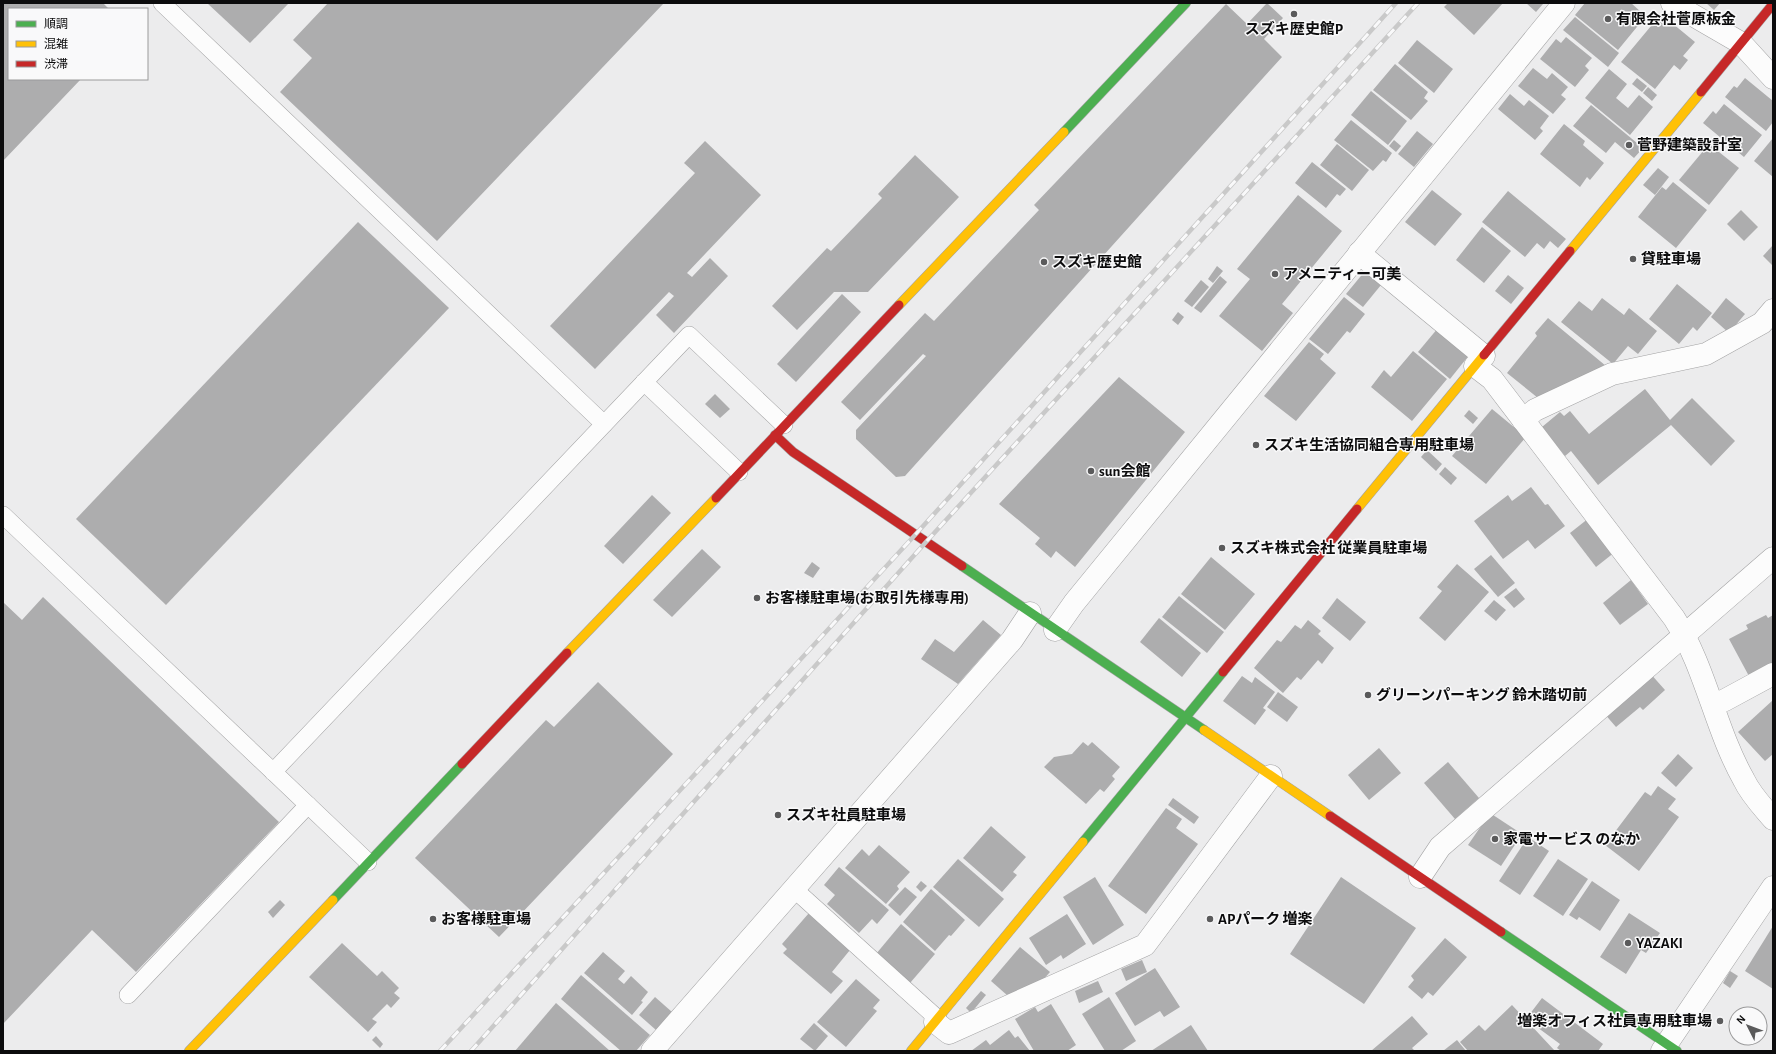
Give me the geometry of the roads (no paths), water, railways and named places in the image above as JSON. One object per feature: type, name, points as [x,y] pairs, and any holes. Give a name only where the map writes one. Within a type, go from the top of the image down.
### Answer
[{"type":"street","points":[[189,1051],[1186,3]]},
{"type":"street","points":[[1055,630],[1074,603],[1564,3]]},
{"type":"street","points":[[1672,3],[1741,43],[1773,78]]},
{"type":"street","points":[[911,1051],[1773,4]]},
{"type":"street","points":[[1359,253],[1480,361],[1492,379],[1674,618],[1685,635],[1734,763],[1756,800],[1773,819]]},
{"type":"street","points":[[1523,420],[1535,410],[1612,374],[1706,354],[1762,323],[1773,310]]},
{"type":"street","points":[[780,430],[793,452],[1420,877],[1669,1049],[1773,887]]},
{"type":"street","points":[[1420,877],[1440,847],[1773,558]]},
{"type":"street","points":[[652,1051],[1012,640],[1030,613]]},
{"type":"street","points":[[1713,705],[1773,674]]},
{"type":"street","points":[[937,1020],[949,1033],[1145,945],[1271,776]]},
{"type":"lane","points":[[162,3],[604,424]]},
{"type":"lane","points":[[273,772],[689,335],[780,430]]},
{"type":"lane","points":[[644,382],[739,472]]},
{"type":"lane","points":[[3,515],[368,862]]},
{"type":"lane","points":[[128,995],[308,805]]},
{"type":"lane","points":[[794,889],[937,1020]]},
{"type":"railway","points":[[440,1051],[915,535],[1396,3]]},
{"type":"railway","points":[[471,1051],[926,542],[1418,3]]},
{"type":"place","name":"スズキ歴史館P","points":[[1294,14]]},
{"type":"place","name":"有限会社菅原板金","points":[[1608,19]]},
{"type":"place","name":"菅野建築設計室","points":[[1629,145]]},
{"type":"place","name":"貸駐車場","points":[[1633,259]]},
{"type":"place","name":"スズキ歴史館","points":[[1044,262]]},
{"type":"place","name":"アメニティー可美","points":[[1275,274]]},
{"type":"place","name":"スズキ生活協同組合専用駐車場","points":[[1256,445]]},
{"type":"place","name":"sun会館","points":[[1091,471]]},
{"type":"place","name":"スズキ株式会社 従業員駐車場","points":[[1222,548]]},
{"type":"place","name":"お客様駐車場(お取引先様専用)","points":[[757,598]]},
{"type":"place","name":"グリーンパーキング 鈴木踏切前","points":[[1368,695]]},
{"type":"place","name":"スズキ社員駐車場","points":[[778,815]]},
{"type":"place","name":"家電サービス のなか","points":[[1495,839]]},
{"type":"place","name":"お客様駐車場","points":[[433,919]]},
{"type":"place","name":"APパーク 増楽","points":[[1210,919]]},
{"type":"place","name":"YAZAKI","points":[[1628,943]]},
{"type":"place","name":"増楽オフィス社員専用駐車場","points":[[1720,1021]]}]
